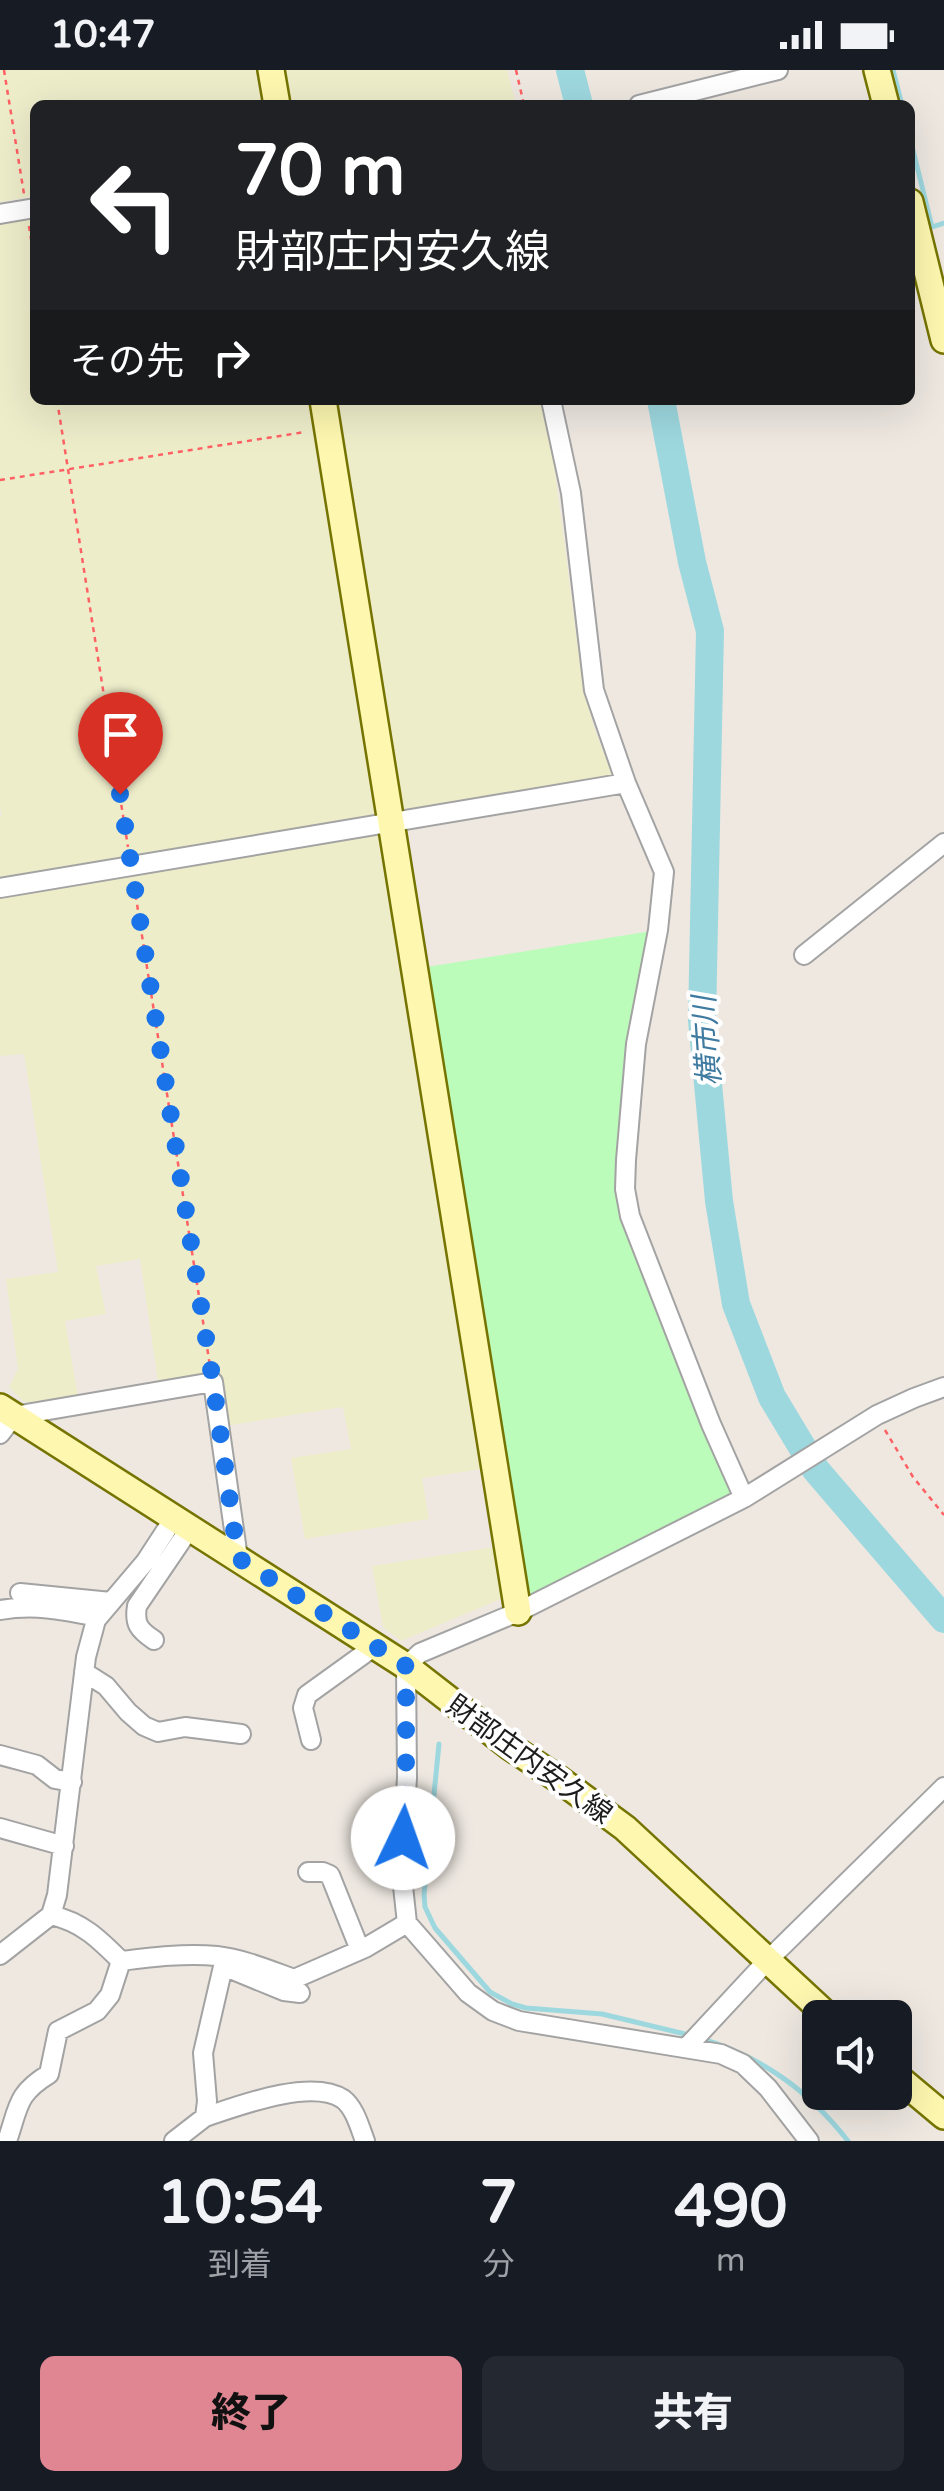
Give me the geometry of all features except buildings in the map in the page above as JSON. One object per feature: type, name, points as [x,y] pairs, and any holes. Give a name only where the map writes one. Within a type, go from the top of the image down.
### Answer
[{"type":"street","points":[[271,70],[276,100]]},
{"type":"street","points":[[659,100],[778,70]]},
{"type":"street","points":[[877,70],[885,100]]},
{"type":"street","points":[[0,214],[30,208]]},
{"type":"street","points":[[915,222],[944,340]]},
{"type":"street","points":[[324,405],[518,1612]]},
{"type":"street","points":[[552,405],[571,493],[594,690],[626,783],[664,872],[658,930],[636,1044],[626,1160],[630,1216],[750,1494]]},
{"type":"street","points":[[0,888],[626,783]]},
{"type":"street","points":[[804,955],[944,843]]},
{"type":"street","points":[[5,1419],[213,1382],[238,1558]]},
{"type":"street","points":[[809,2141],[768,2088],[743,2064],[721,2054],[519,2021],[493,2010],[468,1992],[407,1923],[401,1868],[406,1666],[420,1654],[518,1612],[750,1494],[869,1419],[944,1387]]},
{"type":"street","name":"財部庄内安久線","points":[[5,1419],[182,1523],[406,1666],[625,1828],[810,2000]]},
{"type":"street","points":[[0,1955],[51,1915],[61,1876],[86,1657],[96,1620],[182,1523]]},
{"type":"street","points":[[154,1640],[140,1631],[135,1620],[137,1606],[182,1523]]},
{"type":"street","points":[[20,1592],[111,1602]]},
{"type":"street","points":[[0,1610],[51,1607],[98,1618]]},
{"type":"street","points":[[310,1740],[303,1708],[308,1694],[374,1646]]},
{"type":"street","points":[[84,1672],[106,1686],[144,1726],[158,1732],[185,1727],[242,1734]]},
{"type":"street","points":[[0,1755],[37,1765],[55,1779],[72,1782]]},
{"type":"street","points":[[686,2048],[766,1960],[944,1786]]},
{"type":"street","points":[[0,1828],[64,1846]]},
{"type":"street","points":[[308,1872],[330,1875],[360,1950]]},
{"type":"street","points":[[51,1915],[68,1919],[92,1933],[121,1961]]},
{"type":"street","points":[[121,1961],[174,1955],[244,1962],[294,1979],[360,1950],[407,1923]]},
{"type":"street","points":[[8,2141],[15,2112],[27,2088],[49,2074],[58,2031],[97,2011],[110,1995],[121,1961]]},
{"type":"street","points":[[224,1962],[284,1991],[300,1994]]},
{"type":"street","points":[[205,2117],[203,2053],[224,1962]]},
{"type":"street","points":[[912,2089],[944,2116]]},
{"type":"street","points":[[174,2141],[205,2117],[280,2094],[300,2092],[328,2094],[343,2100],[353,2111],[365,2141]]},
{"type":"path","points":[[4,70],[30,203]]},
{"type":"path","points":[[516,70],[523,100]]},
{"type":"path","points":[[58,405],[213,1382]]},
{"type":"path","points":[[0,480],[328,428]]},
{"type":"path","points":[[869,1419],[944,1515]]},
{"type":"green space","points":[[0,70],[261,70],[265,100],[30,100],[30,197],[0,202]]},
{"type":"green space","points":[[285,70],[507,70],[515,100],[290,100]]},
{"type":"green space","points":[[30,217],[30,405],[314,405],[483,1469],[422,1478],[429,1519],[305,1539],[291,1458],[351,1449],[343,1407],[225,1426],[216,1371],[158,1381],[140,1259],[96,1266],[106,1314],[65,1321],[78,1396],[36,1404],[23,1401],[9,1387],[18,1369],[6,1279],[58,1272],[24,1054],[0,1056],[0,222]]},
{"type":"green space","points":[[337,405],[542,405],[554,464],[583,687],[614,780],[405,810],[400,804]]},
{"type":"green space","points":[[658,930],[625,1189],[744,1498],[518,1612],[414,969]]},
{"type":"green space","points":[[495,1547],[503,1598],[401,1641],[383,1627],[372,1566]]},
{"type":"waterway","name":"横市川","points":[[570,70],[578,100]]},
{"type":"waterway","points":[[893,70],[901,100]]},
{"type":"waterway","points":[[915,158],[932,227],[944,223]]},
{"type":"waterway","name":"横市川","points":[[662,405],[692,562],[710,631],[702,1020],[719,1201],[736,1304],[772,1397],[816,1470],[944,1619]]},
{"type":"waterway","points":[[439,1744],[424,1895],[435,1928],[490,1992],[512,2004],[602,2014],[689,2035]]},
{"type":"waterway","points":[[699,2038],[743,2055],[782,2077],[817,2106],[848,2141]]},
{"type":"route","points":[[120,794],[238,1558],[406,1666],[403,1838]]}]
